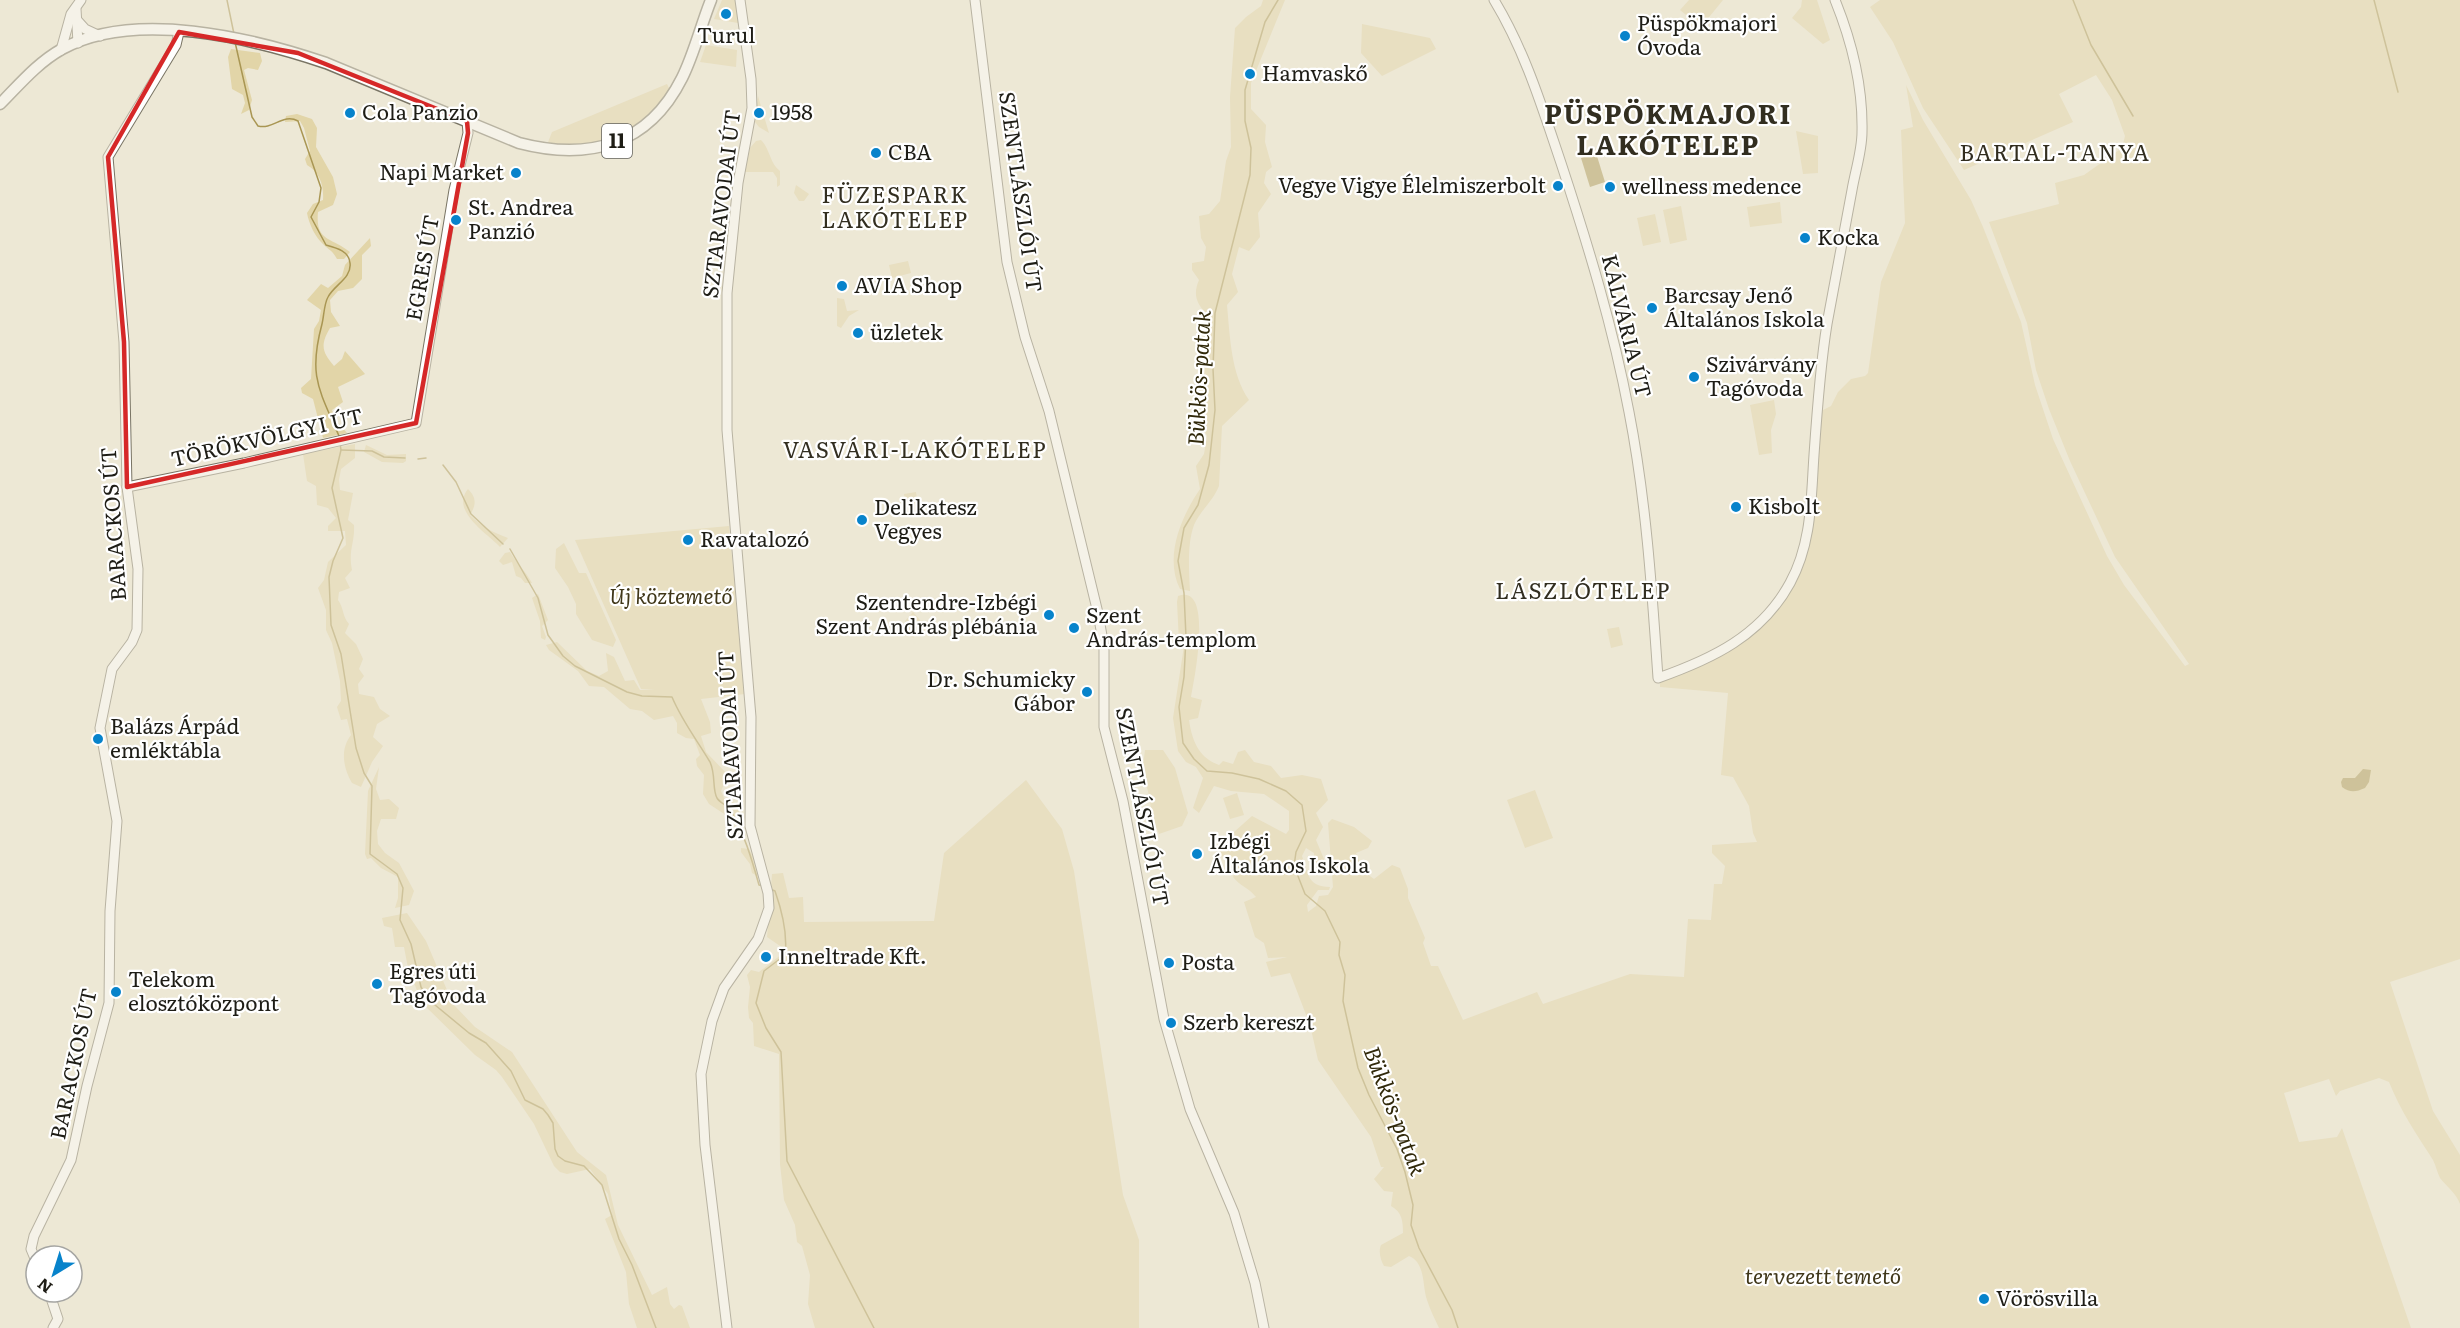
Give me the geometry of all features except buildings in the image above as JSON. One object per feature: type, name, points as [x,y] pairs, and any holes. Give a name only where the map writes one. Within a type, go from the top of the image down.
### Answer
[{"type":"main road","name":"11","points":[[0,104],[36,68],[61,50],[78,43],[100,36],[134,31],[179,32],[234,39],[281,49],[326,63],[519,143],[562,152],[591,149],[629,136],[648,123],[659,111],[683,77],[711,0]]},
{"type":"street","name":"SZENTLÁSZLÓI ÚT","points":[[975,0],[1007,262],[1025,337],[1049,411],[1098,613],[1104,647],[1104,727],[1123,801],[1164,1019],[1190,1109],[1234,1213],[1256,1283],[1264,1328]]},
{"type":"street","name":"KÁLVÁRIA ÚT","points":[[1494,0],[1528,68],[1579,219],[1612,332],[1636,456],[1650,573],[1658,678],[1698,663],[1732,646],[1776,605],[1790,584],[1802,553],[1810,522],[1827,326],[1862,134],[1859,83],[1848,32],[1835,0]]},
{"type":"street","name":"SZTARAVODAI ÚT","points":[[727,1328],[704,1137],[701,1074],[717,1006],[724,988],[758,939],[769,908],[768,894],[750,826],[751,717],[727,430],[726,352],[729,270],[738,183],[752,108],[751,79],[740,1]]},
{"type":"street","points":[[61,50],[79,3]]},
{"type":"street","points":[[72,21],[100,36]]},
{"type":"street","points":[[72,21],[78,43]]},
{"type":"street","name":"BARACKOS ÚT","points":[[32,1244],[33,1236],[72,1160],[87,1086],[109,1003],[110,911],[117,821],[100,728],[112,669],[132,642],[137,630],[138,569],[127,487],[124,342],[108,157],[173,50],[179,32]]},
{"type":"street","name":"EGRES ÚT","points":[[416,423],[454,190],[468,133],[467,121]]},
{"type":"street","name":"TÖRÖKVÖLGYI ÚT","points":[[127,487],[416,423]]},
{"type":"street","points":[[53,1328],[58,1318],[54,1304]]},
{"type":"highlighted area","points":[[179,32],[298,53],[467,121],[468,133],[416,423],[127,487],[124,342],[108,157]]},
{"type":"green space","points":[[722,0],[736,0],[738,23],[714,19]]},
{"type":"green space","points":[[1263,0],[1285,0],[1251,83],[1251,109],[1266,125],[1265,142],[1272,167],[1266,172],[1264,183],[1271,194],[1258,213],[1260,237],[1249,251],[1239,247],[1232,274],[1238,292],[1227,305],[1235,367],[1238,379],[1249,400],[1222,426],[1219,486],[1194,525],[1190,541],[1190,591],[1180,589],[1175,577],[1174,551],[1181,525],[1200,489],[1196,466],[1204,454],[1207,436],[1203,426],[1205,398],[1200,385],[1198,368],[1203,320],[1206,313],[1196,298],[1199,280],[1192,270],[1192,263],[1204,261],[1206,247],[1201,238],[1199,216],[1209,214],[1220,201],[1226,161],[1231,147],[1230,97],[1235,28],[1261,6]]},
{"type":"green space","points":[[1689,0],[1723,0],[1701,27],[1680,10]]},
{"type":"green space","points":[[1802,0],[1817,0],[1830,40],[1823,44],[1792,18],[1801,7]]},
{"type":"green space","name":"tervezett temető","points":[[1880,0],[2460,0],[2460,959],[2390,982],[2433,1111],[2460,1155],[2460,1204],[2454,1193],[2440,1178],[2433,1160],[2415,1132],[2389,1082],[2379,1078],[2340,1091],[2336,1096],[2329,1079],[2284,1093],[2299,1142],[2337,1137],[2342,1128],[2411,1328],[1439,1328],[1427,1300],[1421,1269],[1414,1259],[1409,1256],[1391,1267],[1383,1264],[1380,1253],[1381,1245],[1403,1233],[1401,1217],[1398,1211],[1391,1206],[1393,1192],[1384,1191],[1374,1179],[1384,1167],[1381,1167],[1371,1137],[1318,1060],[1310,1025],[1290,973],[1271,977],[1266,962],[1287,957],[1268,958],[1264,943],[1255,937],[1244,902],[1256,897],[1233,877],[1235,872],[1216,848],[1252,816],[1286,834],[1289,830],[1289,811],[1264,794],[1231,791],[1214,786],[1199,813],[1193,808],[1203,778],[1196,767],[1186,762],[1178,751],[1173,718],[1184,646],[1179,642],[1178,596],[1189,596],[1196,604],[1199,618],[1198,654],[1191,697],[1202,700],[1198,718],[1189,720],[1198,748],[1206,758],[1219,765],[1223,761],[1233,764],[1238,752],[1245,750],[1254,762],[1271,766],[1281,778],[1302,775],[1321,779],[1328,800],[1316,813],[1323,827],[1316,840],[1324,859],[1320,873],[1315,873],[1314,853],[1306,848],[1302,856],[1313,882],[1330,887],[1329,890],[1318,890],[1307,905],[1308,912],[1316,906],[1319,896],[1328,895],[1333,887],[1328,823],[1332,819],[1354,827],[1372,841],[1368,848],[1356,853],[1367,874],[1374,879],[1392,865],[1400,868],[1408,889],[1408,898],[1425,938],[1423,943],[1431,966],[1438,966],[1463,1020],[1537,992],[1543,1004],[1630,974],[1684,977],[1688,919],[1711,920],[1714,884],[1722,884],[1725,866],[1712,853],[1712,845],[1757,842],[1753,833],[1749,806],[1733,777],[1721,775],[1728,693],[1660,687],[1660,674],[1695,663],[1756,624],[1779,596],[1793,569],[1804,540],[1815,414],[1831,406],[1838,392],[1851,379],[1865,376],[1868,373],[1881,282],[1905,223],[1901,130],[1913,127],[1906,85],[1923,120],[1971,200],[1983,227],[2021,322],[2035,385],[2053,439],[2107,556],[2124,585],[2185,666],[2189,664],[2115,557],[2070,461],[2036,370],[2027,323],[1989,222],[2059,204],[2055,183],[2084,175],[2122,148],[2125,136],[2112,100],[2096,75],[2059,94],[2073,122],[1964,170],[1923,108],[1893,42],[1870,7]]},
{"type":"green space","points":[[1362,24],[1430,38],[1436,49],[1382,76],[1361,53]]},
{"type":"green space","points":[[706,45],[737,50],[736,67],[700,62]]},
{"type":"green space","points":[[231,49],[260,53],[262,61],[258,70],[248,68],[244,70],[252,100],[249,110],[241,114],[245,103],[243,95],[232,89],[228,57]]},
{"type":"green space","points":[[667,84],[672,94],[664,105],[609,144],[545,150],[552,132]]},
{"type":"green space","points":[[758,96],[769,133],[755,122]]},
{"type":"green space","points":[[297,114],[312,119],[317,128],[316,147],[333,177],[337,194],[333,205],[318,212],[318,222],[319,229],[326,238],[350,252],[344,259],[337,259],[321,242],[309,222],[307,213],[313,204],[323,200],[323,190],[318,175],[307,165],[305,159],[310,151],[304,128],[300,121],[285,122],[286,116]]},
{"type":"green space","points":[[1796,131],[1818,136],[1818,173],[1803,174]]},
{"type":"green space","points":[[761,140],[780,171],[780,185],[777,187],[777,178],[773,172],[745,172],[750,148],[756,141]]},
{"type":"green space","points":[[796,185],[809,194],[804,201],[799,201],[794,193]]},
{"type":"green space","points":[[1780,202],[1782,223],[1750,227],[1747,207]]},
{"type":"green space","points":[[1681,206],[1687,240],[1670,244],[1663,210]]},
{"type":"green space","points":[[1655,214],[1661,242],[1643,246],[1637,218]]},
{"type":"green space","points":[[370,238],[371,246],[362,255],[362,279],[353,288],[338,291],[330,300],[331,312],[340,326],[330,328],[324,344],[327,357],[334,366],[342,359],[345,351],[365,374],[338,387],[343,402],[332,410],[335,419],[347,433],[323,438],[313,399],[302,393],[301,388],[311,379],[314,329],[319,321],[321,310],[307,300],[321,284],[328,288],[342,276],[345,265]]},
{"type":"green space","points":[[908,261],[911,273],[892,278],[889,265]]},
{"type":"green space","points":[[837,298],[844,299],[847,311],[859,310],[849,316],[841,328],[837,326]]},
{"type":"green space","points":[[1774,400],[1776,414],[1771,430],[1772,453],[1759,455],[1750,405]]},
{"type":"green space","points":[[355,444],[355,458],[341,469],[339,480],[340,490],[353,493],[348,520],[354,525],[354,531],[352,570],[345,578],[350,588],[339,592],[338,600],[349,624],[345,633],[356,644],[363,659],[359,669],[364,676],[358,684],[359,694],[374,697],[380,709],[390,716],[377,724],[373,737],[383,746],[372,762],[361,787],[352,783],[346,771],[344,752],[351,735],[347,719],[341,720],[337,707],[341,701],[340,681],[332,643],[326,630],[326,610],[318,588],[324,580],[328,562],[346,545],[345,531],[328,531],[328,526],[336,518],[328,508],[317,505],[316,486],[307,481],[303,454]]},
{"type":"green space","points":[[366,445],[387,455],[406,454],[406,461],[403,463],[382,462],[364,452]]},
{"type":"green space","points":[[468,489],[475,502],[470,515],[487,529],[508,538],[500,547],[472,521],[467,513],[464,497]]},
{"type":"green space","points":[[916,492],[919,514],[907,516],[904,494]]},
{"type":"green space","name":"Új köztemető","points":[[729,526],[745,694],[701,699],[710,722],[711,733],[701,736],[706,752],[728,775],[721,791],[724,798],[737,804],[742,819],[735,821],[709,804],[703,794],[704,775],[697,766],[696,759],[700,755],[694,739],[677,733],[677,723],[673,716],[654,720],[642,711],[630,709],[604,687],[589,686],[578,671],[549,650],[546,645],[557,642],[587,671],[599,676],[608,671],[606,653],[614,657],[625,681],[634,680],[640,690],[655,689],[641,689],[575,540]]},
{"type":"green space","points":[[564,543],[579,573],[586,573],[616,640],[613,647],[592,640],[576,614],[576,604],[555,568],[556,549]]},
{"type":"green space","points":[[510,552],[532,583],[525,583],[516,576],[512,562],[503,565],[499,561],[505,553]]},
{"type":"green space","points":[[538,594],[548,620],[542,626],[545,640],[541,638],[540,621],[532,598]]},
{"type":"green space","points":[[913,612],[922,626],[913,638],[905,621]]},
{"type":"green space","points":[[1619,627],[1623,645],[1611,648],[1607,629]]},
{"type":"green space","points":[[1145,750],[1163,750],[1175,768],[1188,813],[1182,826],[1159,834],[1142,773]]},
{"type":"green space","points":[[379,767],[376,789],[380,800],[389,799],[399,808],[396,819],[381,819],[377,831],[378,844],[385,853],[399,863],[414,891],[409,905],[395,908],[398,898],[398,877],[381,868],[371,858],[367,859],[365,854],[368,791]]},
{"type":"green space","points":[[1026,780],[1062,829],[1074,871],[1123,1195],[1139,1240],[1139,1328],[815,1328],[808,1304],[810,1275],[802,1246],[797,1242],[795,1225],[784,1200],[780,1164],[779,1054],[754,1046],[753,1023],[749,1018],[750,987],[747,975],[751,970],[759,972],[782,954],[783,948],[767,937],[772,874],[783,873],[789,898],[803,897],[804,922],[934,921],[944,853]]},
{"type":"green space","points":[[1535,790],[1553,838],[1525,848],[1507,800]]},
{"type":"green space","points":[[1237,793],[1244,815],[1230,819],[1223,798]]},
{"type":"green space","points":[[741,848],[749,849],[757,864],[759,877],[752,873]]},
{"type":"green space","points":[[407,913],[426,941],[453,1004],[475,1027],[512,1052],[577,1152],[606,1175],[618,1225],[652,1295],[667,1287],[670,1304],[674,1309],[679,1305],[682,1306],[690,1328],[637,1328],[629,1304],[626,1272],[605,1219],[612,1215],[608,1194],[590,1169],[567,1174],[560,1172],[554,1166],[534,1124],[502,1077],[475,1055],[422,1003],[408,968],[404,947],[395,947],[392,928],[384,926],[382,918]]},
{"type":"shaded area","points":[[1596,153],[1605,182],[1590,187],[1581,158]]},
{"type":"shaded area","points":[[2363,769],[2371,770],[2369,782],[2365,788],[2353,791],[2342,787],[2343,778],[2355,778]]},
{"type":"waterway","points":[[227,0],[234,34]]},
{"type":"waterway","name":"Bükkös-patak","points":[[1278,0],[1265,22],[1245,90],[1245,121],[1251,148],[1250,175],[1215,313],[1213,369],[1215,410],[1209,465],[1198,505],[1184,528],[1178,561],[1184,593],[1186,637],[1184,677],[1179,707],[1183,743],[1194,759],[1207,771],[1232,773],[1259,779],[1286,791],[1302,805],[1306,831],[1296,852],[1294,866],[1305,894],[1325,911],[1340,942],[1339,955],[1345,975],[1343,1001],[1358,1068],[1369,1095],[1397,1149],[1405,1172],[1413,1205],[1411,1225],[1419,1248],[1452,1310],[1458,1328]]},
{"type":"waterway","points":[[2073,0],[2091,45],[2133,116]]},
{"type":"waterway","points":[[2374,0],[2398,92]]},
{"type":"waterway","points":[[235,42],[252,117],[258,126],[263,127],[288,119],[298,121],[321,188],[319,202],[311,217],[326,245],[342,251],[349,259],[350,268],[346,277],[327,300],[316,357],[321,394],[339,436]]},
{"type":"waterway","points":[[340,443],[341,450],[332,488],[343,538],[329,577],[331,625],[341,654],[356,748],[364,773],[372,786],[370,854],[397,874],[403,888],[400,920],[411,944],[421,987],[429,1000],[469,1033],[486,1043],[511,1071],[525,1100],[543,1109],[548,1115],[553,1123],[555,1149],[558,1156],[565,1161],[584,1166],[602,1185],[619,1239],[632,1265],[656,1328]]},
{"type":"waterway","points":[[341,450],[372,451],[384,457],[405,458]]},
{"type":"waterway","points":[[418,459],[426,458]]},
{"type":"waterway","points":[[443,465],[456,482],[471,514],[503,544]]},
{"type":"waterway","points":[[510,549],[538,598],[548,635],[563,656],[575,666],[627,692],[642,696],[672,697],[710,762],[717,798],[729,808],[735,819],[747,846],[759,885],[763,886]]},
{"type":"waterway","points":[[770,889],[775,891],[782,914],[786,939],[785,955],[764,971],[756,1003],[766,1028],[781,1052],[787,1161],[874,1328]]},
{"type":"place","name":"Turul","points":[[726,14]]},
{"type":"place","name":"Püspökmajori Óvoda","points":[[1625,36]]},
{"type":"place","name":"Hamvaskő","points":[[1250,74]]},
{"type":"place","name":"Cola Panzio","points":[[350,113]]},
{"type":"place","name":"1958","points":[[759,113]]},
{"type":"place","name":"CBA","points":[[876,153]]},
{"type":"place","name":"Napi Market","points":[[516,173]]},
{"type":"place","name":"Vegye Vigye Élelmiszerbolt","points":[[1558,186]]},
{"type":"place","name":"wellness medence","points":[[1610,187]]},
{"type":"place","name":"St. Andrea Panzió","points":[[456,220]]},
{"type":"place","name":"Kocka","points":[[1805,238]]},
{"type":"place","name":"AVIA Shop","points":[[842,286]]},
{"type":"place","name":"Barcsay Jenő Általános Iskola","points":[[1652,308]]},
{"type":"place","name":"üzletek","points":[[858,333]]},
{"type":"place","name":"Szivárvány Tagóvoda","points":[[1694,377]]},
{"type":"place","name":"Kisbolt","points":[[1736,507]]},
{"type":"place","name":"Delikatesz Vegyes","points":[[862,520]]},
{"type":"place","name":"Ravatalozó","points":[[688,540]]},
{"type":"place","name":"Szentendre-Izbégi Szent András plébánia","points":[[1049,615]]},
{"type":"place","name":"Szent András-templom","points":[[1074,628]]},
{"type":"place","name":"Dr. Schumicky Gábor","points":[[1087,692]]},
{"type":"place","name":"Balázs Árpád emléktábla","points":[[98,739]]},
{"type":"place","name":"Izbégi Általános Iskola","points":[[1197,854]]},
{"type":"place","name":"Inneltrade Kft.","points":[[766,957]]},
{"type":"place","name":"Posta","points":[[1169,963]]},
{"type":"place","name":"Egres úti Tagóvoda","points":[[377,984]]},
{"type":"place","name":"Telekom elosztóközpont","points":[[116,992]]},
{"type":"place","name":"Szerb kereszt","points":[[1171,1023]]},
{"type":"place","name":"Vörösvilla","points":[[1984,1299]]},
{"type":"district","name":"PÜSPÖKMAJORI LAKÓTELEP","points":[[1668,130]]},
{"type":"district","name":"BARTAL-TANYA","points":[[2055,153]]},
{"type":"district","name":"FÜZESPARK LAKÓTELEP","points":[[895,208]]},
{"type":"district","name":"VASVÁRI-LAKÓTELEP","points":[[915,450]]},
{"type":"district","name":"LÁSZLÓTELEP","points":[[1583,591]]}]
